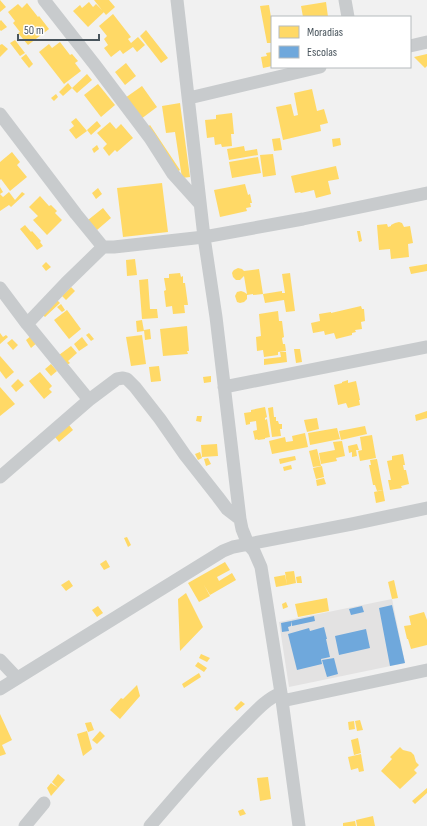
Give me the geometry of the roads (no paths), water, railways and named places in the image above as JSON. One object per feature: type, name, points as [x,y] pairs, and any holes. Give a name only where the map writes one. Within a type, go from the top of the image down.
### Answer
[{"type":"street","points":[[44,0],[150,138],[173,174],[200,204]]},
{"type":"street","points":[[177,0],[204,237],[216,318],[240,519],[248,544],[254,551],[261,567],[282,697],[299,826]]},
{"type":"street","points":[[345,0],[348,16]]},
{"type":"street","points":[[411,46],[427,42]]},
{"type":"street","points":[[189,98],[316,68]]},
{"type":"street","points":[[0,114],[103,247]]},
{"type":"street","points":[[27,324],[103,247],[204,237],[303,219],[427,193]]},
{"type":"street","points":[[0,288],[27,324],[89,400]]},
{"type":"street","points":[[224,387],[427,347]]},
{"type":"street","points":[[0,477],[89,400],[117,379],[123,378],[130,381],[227,509],[240,519]]},
{"type":"street","points":[[0,688],[223,551],[233,547],[427,508]]},
{"type":"street","points":[[0,660],[17,678]]},
{"type":"street","points":[[150,826],[194,775],[268,700],[427,670]]},
{"type":"street","points":[[25,826],[44,803]]}]
